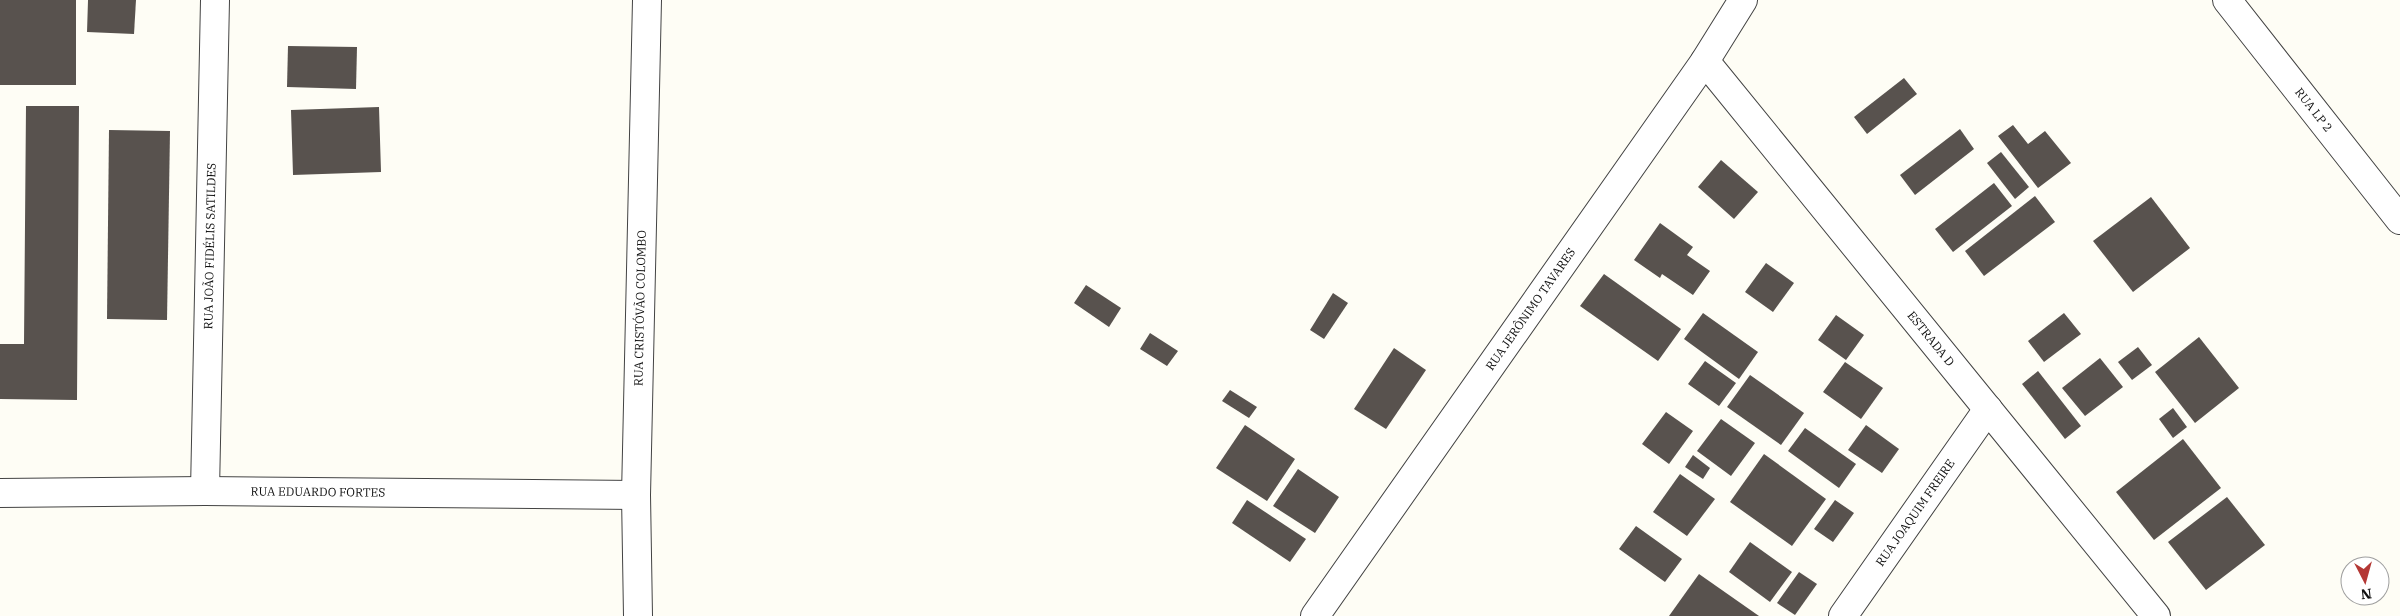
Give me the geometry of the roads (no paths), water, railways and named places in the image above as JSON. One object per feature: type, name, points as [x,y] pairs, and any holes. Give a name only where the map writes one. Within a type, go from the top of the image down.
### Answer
[{"type":"street","name":"RUA JOÃO FIDÉLIS SATILDES","points":[[206,491],[215,0]]},
{"type":"street","name":"RUA CRISTÓVÃO COLOMBO","points":[[638,616],[636,495],[647,0]]},
{"type":"street","name":"RUA JERÔNIMO TAVARES","points":[[1315,616],[1705,61],[1742,0]]},
{"type":"street","name":"RUA LP 2","points":[[2227,0],[2400,220]]},
{"type":"street","name":"ESTRADA D","points":[[1705,61],[2156,616]]},
{"type":"street","name":"RUA JOAQUIM FREIRE","points":[[1843,616],[1988,409]]},
{"type":"street","name":"RUA EDUARDO FORTES","points":[[0,493],[206,491],[636,495]]}]
